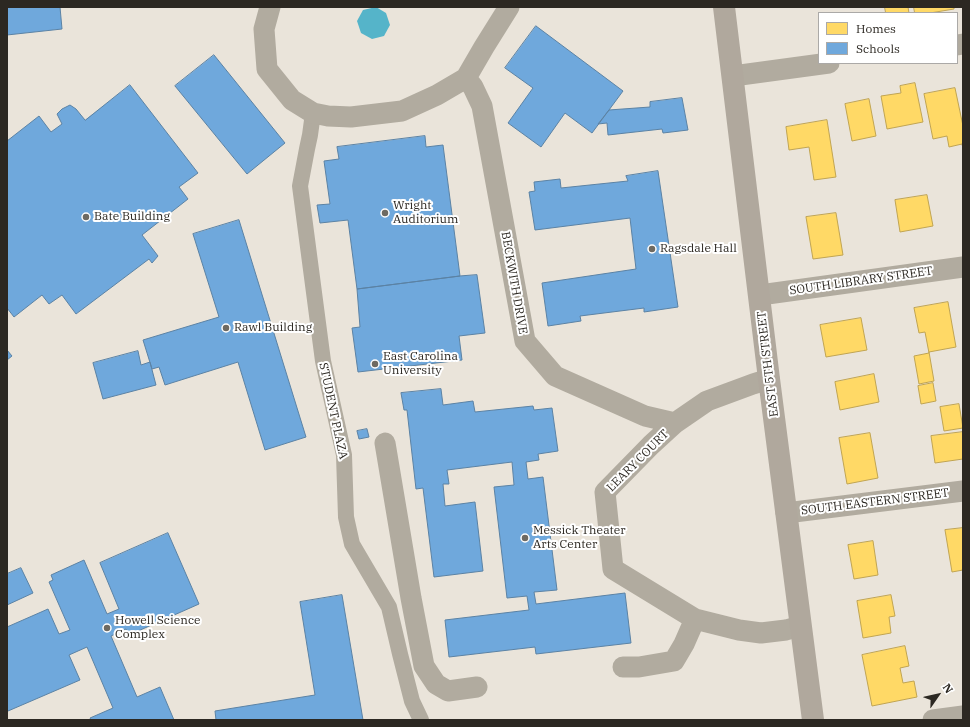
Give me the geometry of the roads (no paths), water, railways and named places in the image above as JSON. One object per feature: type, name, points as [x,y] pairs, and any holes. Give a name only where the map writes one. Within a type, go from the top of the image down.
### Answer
[{"type":"main road","name":"EAST 5TH STREET","points":[[724,7],[800,626],[813,720]]},
{"type":"street","points":[[270,7],[264,29],[266,69],[292,100],[313,113],[328,116],[351,117],[402,111],[437,95],[466,78],[508,7]]},
{"type":"street","points":[[733,76],[822,64]]},
{"type":"street","name":"BECKWITH DRIVE","points":[[466,78],[473,87],[482,106],[525,341],[555,376],[645,416],[675,423]]},
{"type":"street","name":"STUDENT PLAZA","points":[[313,113],[300,186],[322,361],[344,455],[346,517],[352,544],[389,607],[412,701],[421,720]]},
{"type":"street","name":"SOUTH LIBRARY STREET","points":[[760,295],[963,267]]},
{"type":"street","name":"LEARY COURT","points":[[770,379],[707,401],[675,423],[605,492],[613,568],[695,619],[739,630],[761,633],[786,630],[800,626]]},
{"type":"street","points":[[385,444],[424,666],[436,684],[448,691],[477,687]]},
{"type":"street","name":"SOUTH EASTERN STREET","points":[[786,513],[963,491]]},
{"type":"street","points":[[623,667],[639,667],[674,661],[684,644],[695,619]]},
{"type":"street","points":[[933,720],[963,716]]},
{"type":"water","points":[[376,7],[386,13],[390,25],[384,36],[372,39],[361,33],[357,21],[363,10]]},
{"type":"place","name":"Wright Auditorium","points":[[385,213]]},
{"type":"place","name":"Bate Building","points":[[86,217]]},
{"type":"place","name":"Ragsdale Hall","points":[[652,249]]},
{"type":"place","name":"Rawl Building","points":[[226,328]]},
{"type":"place","name":"East Carolina University","points":[[375,364]]},
{"type":"place","name":"Messick Theater Arts Center","points":[[525,538]]},
{"type":"place","name":"Howell Science Complex","points":[[107,628]]}]
